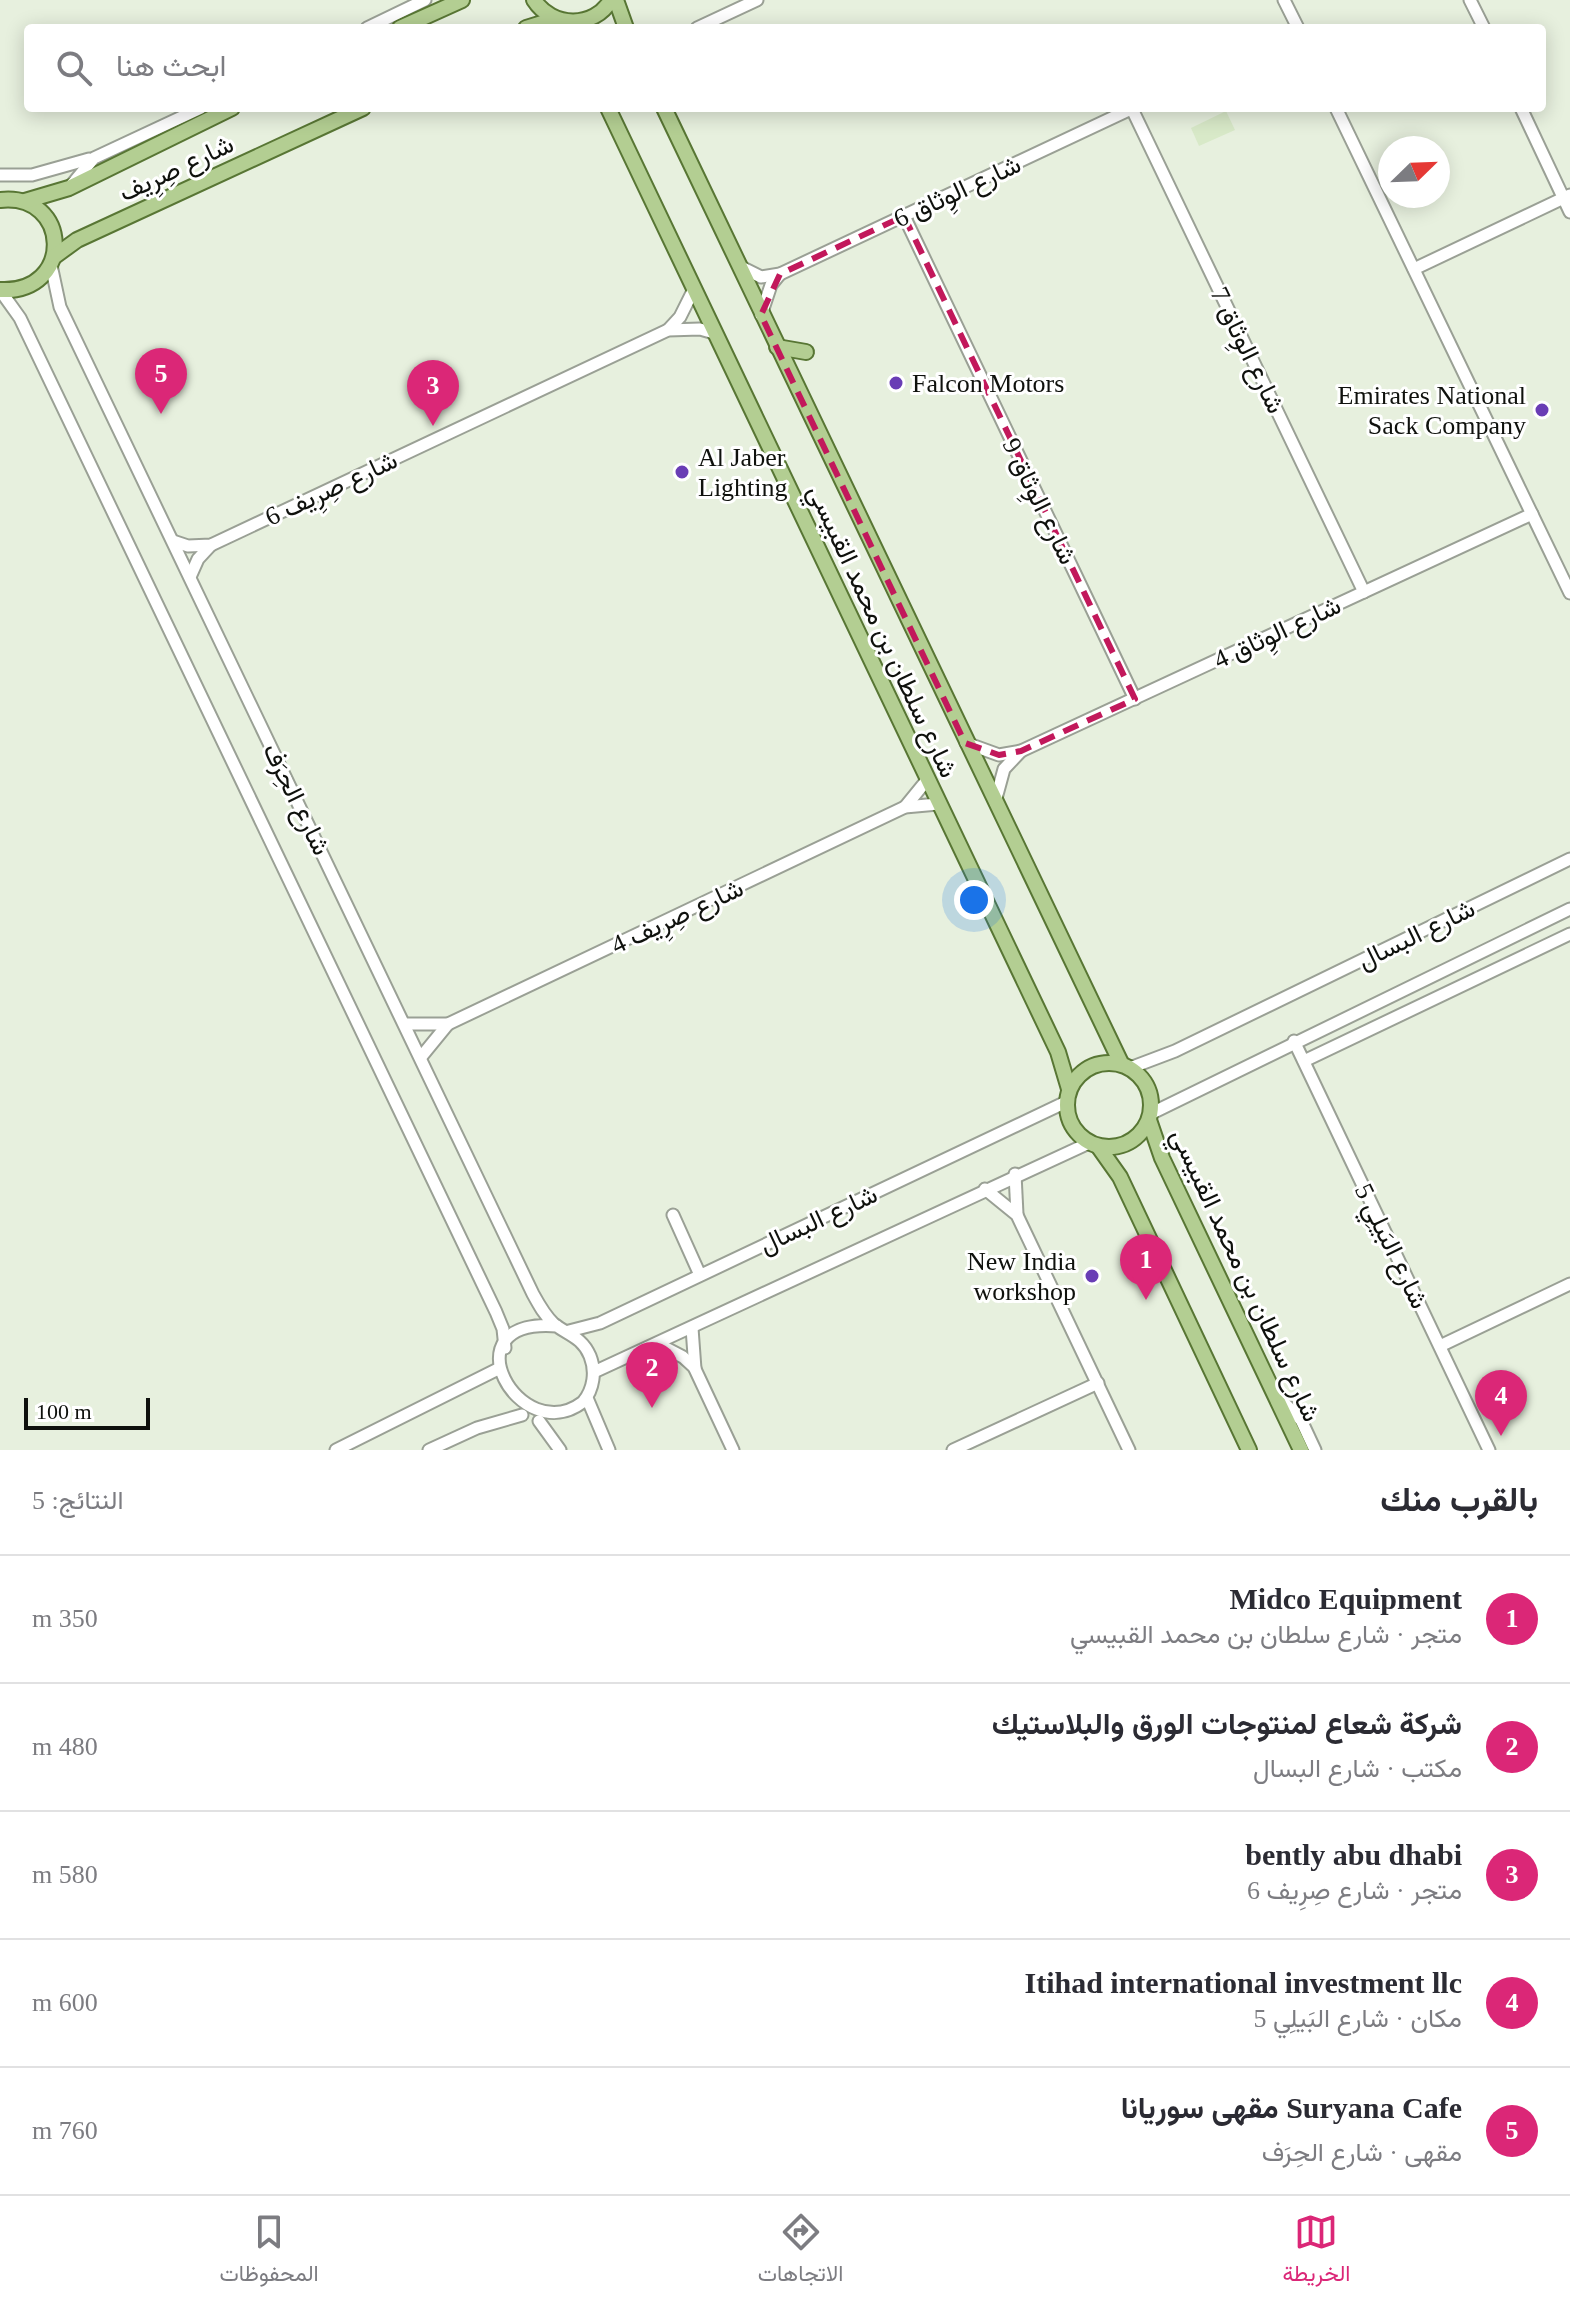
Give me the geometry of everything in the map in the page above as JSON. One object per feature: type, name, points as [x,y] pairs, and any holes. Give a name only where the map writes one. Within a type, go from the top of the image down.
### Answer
[{"type":"main road","points":[[409,24],[462,0]]},
{"type":"main road","points":[[534,0],[561,23],[586,20],[614,0],[624,24]]},
{"type":"main road","name":"شارع صِرِيف","points":[[0,200],[25,201],[69,188],[224,112]]},
{"type":"main road","name":"شارع صِرِيف","points":[[0,290],[30,286],[77,240],[354,112]]},
{"type":"main road","name":"شارع سلطان بن محمد القبيسي","points":[[610,112],[1058,1052],[1067,1095]]},
{"type":"main road","name":"شارع سلطان بن محمد القبيسي","points":[[666,112],[965,743],[1125,1066]]},
{"type":"main road","points":[[25,201],[47,218],[55,241],[53,261]]},
{"type":"main road","points":[[777,347],[806,352]]},
{"type":"main road","points":[[1094,1144],[1119,1146],[1130,1142],[1150,1117],[1146,1085],[1125,1066],[1105,1062],[1090,1066],[1077,1075],[1067,1095],[1072,1127],[1094,1144],[1120,1177],[1249,1450]]},
{"type":"main road","name":"شارع سلطان بن محمد القبيسي","points":[[1150,1117],[1162,1158],[1301,1450]]},
{"type":"street","points":[[375,24],[425,0]]},
{"type":"street","points":[[706,24],[757,0]]},
{"type":"street","points":[[1284,0],[1296,24]]},
{"type":"street","points":[[1470,0],[1482,24]]},
{"type":"street","points":[[0,175],[32,175],[94,158],[192,112]]},
{"type":"street","name":"شارع الوِثاق 6","points":[[780,274],[1124,112]]},
{"type":"street","name":"شارع الوِثاق 7","points":[[1134,112],[1364,592]]},
{"type":"street","points":[[1338,112],[1570,593]]},
{"type":"street","points":[[1523,112],[1567,197],[1570,212]]},
{"type":"street","points":[[69,188],[94,158]]},
{"type":"street","points":[[1414,269],[1567,197]]},
{"type":"street","name":"شارع الوِثاق 9","points":[[904,216],[1135,699]]},
{"type":"street","name":"شارع الحِرَف","points":[[53,261],[60,307],[533,1294],[563,1328]]},
{"type":"street","points":[[737,265],[761,277],[780,274]]},
{"type":"street","points":[[761,315],[771,285],[780,274]]},
{"type":"street","points":[[668,330],[680,317],[694,289]]},
{"type":"street","name":"شارع الحِرَف","points":[[0,290],[20,318],[272,847],[377,1059],[496,1312],[503,1329],[505,1348]]},
{"type":"street","name":"شارع صِرِيف 6","points":[[211,545],[668,330],[700,329],[714,333]]},
{"type":"street","name":"شارع الوِثاق 4","points":[[965,743],[999,755],[1021,751],[1532,514]]},
{"type":"street","points":[[173,541],[188,546],[211,545]]},
{"type":"street","points":[[190,577],[198,559],[211,545]]},
{"type":"street","points":[[995,803],[1004,769],[1021,751]]},
{"type":"street","name":"شارع صِرِيف 4","points":[[905,807],[927,780]]},
{"type":"street","name":"شارع صِرِيف 4","points":[[421,1057],[448,1024],[905,807],[938,804]]},
{"type":"street","name":"شارع البسال","points":[[1125,1066],[1175,1051],[1570,859]]},
{"type":"street","name":"شارع البسال","points":[[1150,1117],[1294,1041],[1570,909]]},
{"type":"street","points":[[1304,1061],[1570,934]]},
{"type":"street","name":"شارع صِرِيف 4","points":[[406,1024],[448,1024]]},
{"type":"street","name":"شارع البَيلِي 5","points":[[1294,1041],[1489,1450]]},
{"type":"street","name":"شارع البسال","points":[[563,1328],[600,1323],[1067,1095]]},
{"type":"street","name":"شارع البسال","points":[[594,1372],[1015,1174],[1094,1144]]},
{"type":"street","points":[[1015,1174],[1017,1215],[1129,1450]]},
{"type":"street","points":[[985,1189],[1017,1215]]},
{"type":"street","points":[[673,1215],[700,1275]]},
{"type":"street","points":[[1440,1346],[1570,1284]]},
{"type":"street","points":[[563,1328],[587,1348],[594,1372],[587,1398],[566,1417],[539,1421],[522,1415],[506,1400],[498,1369],[505,1348],[527,1329],[563,1328]]},
{"type":"street","points":[[692,1328],[695,1369]]},
{"type":"street","points":[[658,1344],[683,1357],[695,1369],[733,1450]]},
{"type":"street","points":[[336,1450],[498,1369]]},
{"type":"street","points":[[953,1450],[1098,1383]]},
{"type":"street","points":[[1272,1389],[1301,1420],[1315,1450]]},
{"type":"street","points":[[587,1398],[609,1450]]},
{"type":"street","points":[[429,1450],[477,1428],[522,1415]]},
{"type":"street","points":[[539,1421],[560,1450]]},
{"type":"highlighted area","points":[[904,216],[1135,699],[1021,751],[999,755],[965,743],[761,315],[780,274]]},
{"type":"shaded area","points":[[0,0],[1570,0],[1570,1450],[0,1450]]},
{"type":"green space","points":[[1226,112],[1235,130],[1199,146],[1191,128]]},
{"type":"place","name":"Falcon Motors","points":[[896,383]]},
{"type":"place","name":"Emirates National Sack Company","points":[[1542,410]]},
{"type":"place","name":"Suryana Cafe مقهى سوريانا","points":[[161,414]]},
{"type":"place","name":"bently abu dhabi","points":[[433,426]]},
{"type":"place","name":"Al Jaber Lighting","points":[[682,472]]},
{"type":"place","name":"New India workshop","points":[[1092,1276]]},
{"type":"place","name":"Midco Equipment","points":[[1146,1300]]},
{"type":"place","name":"شركة شعاع لمنتوجات الورق والبلاستيك","points":[[652,1408]]},
{"type":"place","name":"Itihad international investment llc","points":[[1501,1436]]}]
